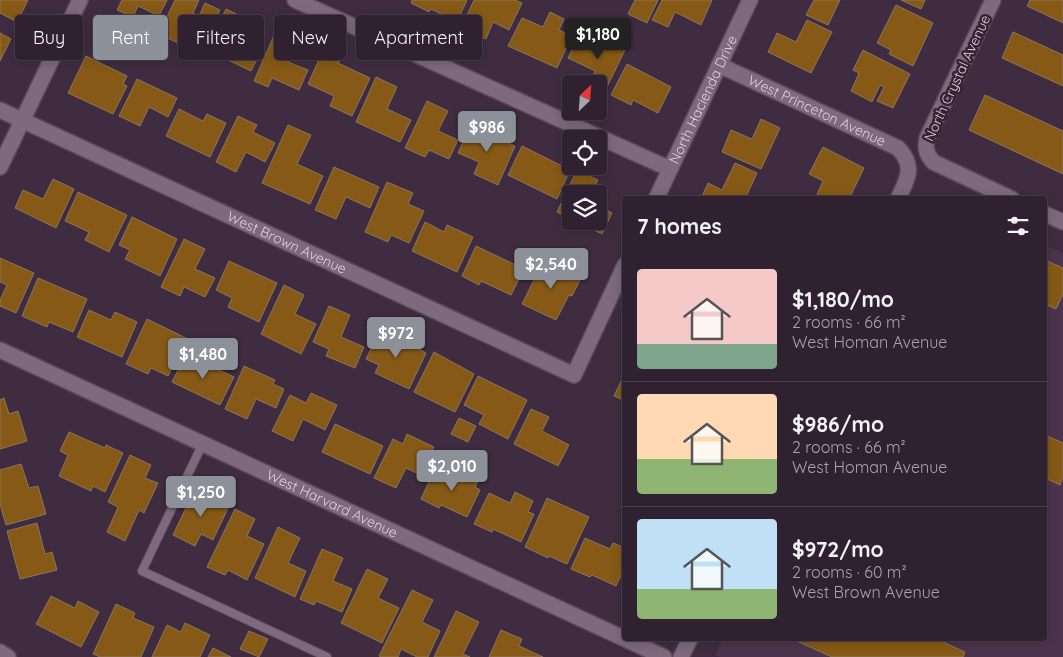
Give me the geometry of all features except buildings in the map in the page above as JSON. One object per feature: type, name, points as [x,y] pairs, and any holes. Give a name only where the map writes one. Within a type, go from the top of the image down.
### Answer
[{"type":"street","points":[[0,167],[80,0]]},
{"type":"street","points":[[295,0],[670,169]]},
{"type":"street","name":"North Hacienda Drive","points":[[657,196],[750,0]]},
{"type":"street","name":"North Crystal Avenue","points":[[993,0],[927,138],[925,147],[928,156],[933,162],[1005,196]]},
{"type":"street","name":"West Princeton Avenue","points":[[719,65],[898,148],[904,155],[909,168],[908,177],[899,196]]},
{"type":"street","name":"West Brown Avenue","points":[[0,110],[574,375],[622,271]]},
{"type":"street","points":[[1047,215],[1063,222]]},
{"type":"street","name":"West Harvard Avenue","points":[[0,350],[622,638]]},
{"type":"street","name":"West Harvard Avenue","points":[[630,641],[664,657]]},
{"type":"street","points":[[681,657],[689,641]]},
{"type":"street","points":[[0,652],[8,657]]},
{"type":"lane","points":[[203,443],[142,571],[327,657]]},
{"type":"shaded area","points":[[1047,246],[1063,253],[1063,657],[720,657],[715,655],[722,641],[1047,641]]}]
